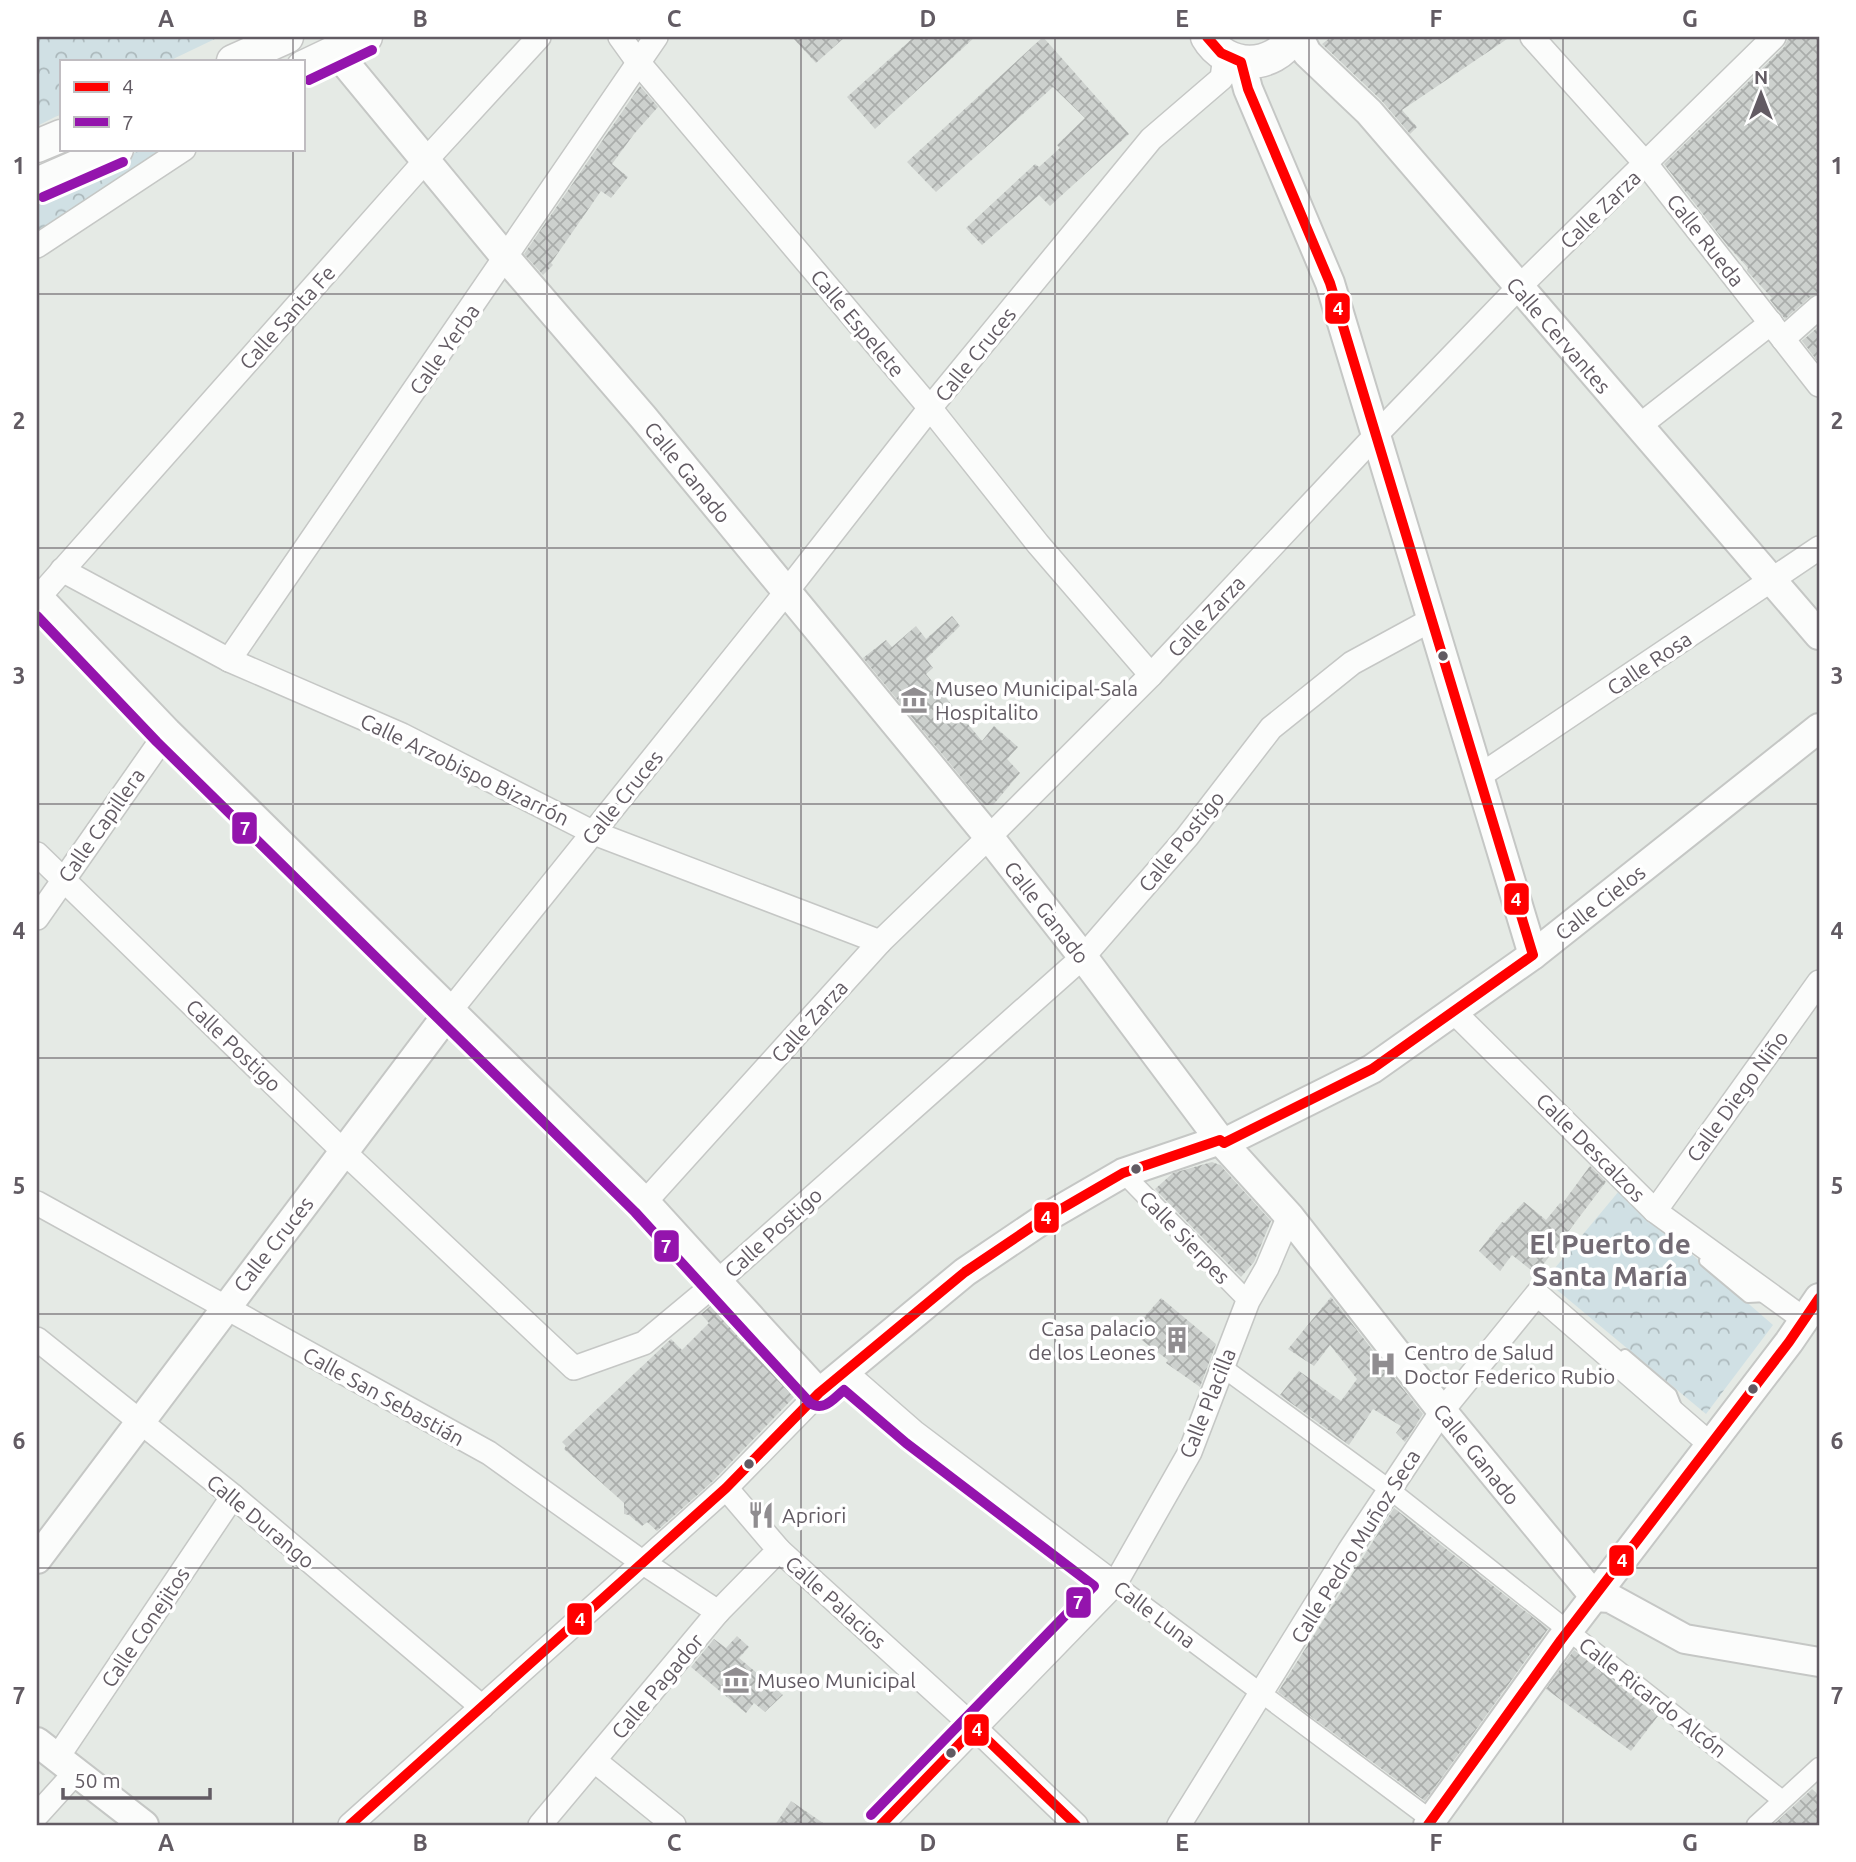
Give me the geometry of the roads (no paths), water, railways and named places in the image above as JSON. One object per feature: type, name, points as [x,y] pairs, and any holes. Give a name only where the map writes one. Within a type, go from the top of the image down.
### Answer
[{"type":"main road","points":[[304,67],[366,37]]},
{"type":"main road","points":[[1224,51],[1258,62],[1274,56],[1287,46],[1293,37]]},
{"type":"main road","points":[[235,60],[283,38]]},
{"type":"main road","points":[[37,146],[60,136]]},
{"type":"main road","points":[[37,184],[115,150]]},
{"type":"street","name":"Calle Santa Fe","points":[[39,599],[426,160],[539,37]]},
{"type":"street","name":"Calle Espelete","points":[[620,37],[638,62],[930,408],[1038,544],[1151,675]]},
{"type":"street","name":"Calle Yerba","points":[[229,660],[656,37]]},
{"type":"street","name":"Calle Cervantes","points":[[1299,37],[1307,52],[1368,112],[1819,635]]},
{"type":"street","name":"Calle Rueda","points":[[1532,37],[1646,164],[1819,385]]},
{"type":"street","name":"Calle Zarza","points":[[645,1202],[880,942],[1151,675],[1518,288],[1774,37]]},
{"type":"street","name":"Calle Cruces","points":[[37,1559],[450,1012],[930,408],[1151,139],[1222,78],[1224,51]]},
{"type":"street","points":[[1224,51],[1248,89],[1330,283],[1533,955]]},
{"type":"street","name":"Calle Ganado","points":[[336,52],[506,258],[643,417],[989,837],[1222,1142],[1289,1216],[1441,1411],[1595,1597]]},
{"type":"street","points":[[37,246],[182,150]]},
{"type":"street","points":[[1639,426],[1777,331],[1819,307]]},
{"type":"street","name":"Calle Rosa","points":[[1478,777],[1819,548]]},
{"type":"street","name":"Calle Arzobispo Bizarrón","points":[[62,570],[229,660],[401,735],[594,833],[880,942]]},
{"type":"street","points":[[39,599],[167,732],[645,1202],[819,1393],[726,1488],[350,1825]]},
{"type":"street","name":"Calle Postigo","points":[[37,854],[344,1152],[574,1368],[644,1343],[716,1283],[1083,957],[1187,837],[1271,727],[1352,663],[1431,620]]},
{"type":"street","name":"Calle Cielos","points":[[819,1393],[965,1272],[1041,1220],[1123,1173],[1222,1142],[1373,1069],[1533,955],[1819,728]]},
{"type":"street","name":"Calle Capillera","points":[[37,918],[167,732]]},
{"type":"street","name":"Calle Diego Niño","points":[[1655,1211],[1819,982]]},
{"type":"street","name":"Calle Descalzos","points":[[1454,1012],[1655,1211],[1772,1296],[1812,1309]]},
{"type":"street","name":"Calle Sierpes","points":[[1123,1173],[1248,1301]]},
{"type":"street","name":"Calle San Sebastián","points":[[37,1203],[489,1454],[718,1612]]},
{"type":"street","name":"Calle Placilla","points":[[880,1825],[1115,1584],[1190,1452],[1248,1301],[1289,1216]]},
{"type":"street","name":"Calle Pedro Muñoz Seca","points":[[1179,1825],[1389,1489],[1441,1411],[1537,1294],[1710,1445]]},
{"type":"street","points":[[1432,1824],[1569,1630],[1812,1309]]},
{"type":"street","name":"Calle Durango","points":[[37,1339],[233,1496],[482,1707]]},
{"type":"street","name":"Calle Ricardo Alcón","points":[[1222,1367],[1389,1489],[1782,1800]]},
{"type":"street","name":"Calle Luna","points":[[844,1371],[914,1432],[1432,1824]]},
{"type":"street","name":"Calle Palacios","points":[[726,1488],[779,1550],[975,1728],[1076,1825]]},
{"type":"street","name":"Calle Conejitos","points":[[37,1815],[57,1757],[233,1496]]},
{"type":"street","name":"Calle Pagador","points":[[540,1825],[718,1612],[779,1550]]},
{"type":"street","points":[[1595,1597],[1610,1598],[1685,1639],[1819,1662]]},
{"type":"street","points":[[57,1757],[144,1825]]},
{"type":"street","points":[[595,1761],[674,1825]]},
{"type":"street","points":[[1756,1825],[1819,1767]]},
{"type":"lane","points":[[1705,1261],[1748,1297],[1772,1296]]},
{"type":"lane","points":[[1625,1355],[1671,1394],[1682,1421]]},
{"type":"place","name":"Museo Municipal-Sala Hospitalito","points":[[914,700]]},
{"type":"place","name":"Casa palacio de los Leones","points":[[1177,1340]]},
{"type":"place","name":"Centro de Salud Doctor Federico Rubio","points":[[1383,1364]]},
{"type":"place","name":"Apriori","points":[[761,1515]]},
{"type":"place","name":"Museo Municipal","points":[[736,1680]]},
{"type":"district","name":"El Puerto de Santa María","points":[[1610,1259]]}]
